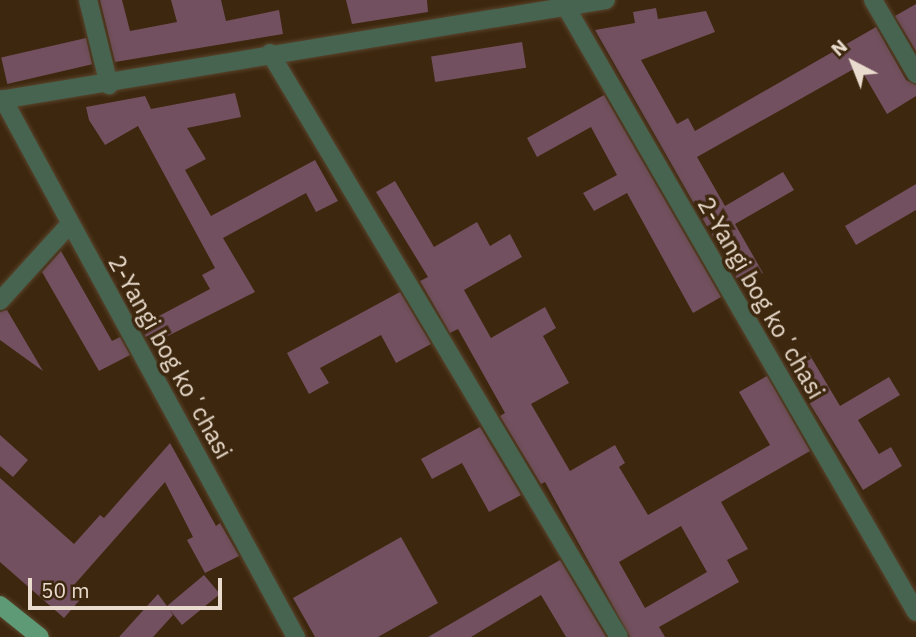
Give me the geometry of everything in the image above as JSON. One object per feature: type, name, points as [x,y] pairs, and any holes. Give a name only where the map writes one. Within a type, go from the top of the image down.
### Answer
[{"type":"main road","points":[[0,605],[40,637]]},
{"type":"street","points":[[88,0],[109,85]]},
{"type":"street","points":[[2,100],[109,85],[270,53],[606,0]]},
{"type":"street","points":[[873,0],[916,75]]},
{"type":"street","name":"2-Yangi bog koʼchasi","points":[[566,7],[916,612]]},
{"type":"street","points":[[270,53],[619,637]]},
{"type":"street","name":"2-Yangi bog koʼchasi","points":[[2,100],[296,637]]},
{"type":"street","points":[[0,302],[69,225]]},
{"type":"building","points":[[100,0],[122,0],[130,31],[177,22],[171,0],[221,0],[226,21],[279,10],[283,34],[115,62]]},
{"type":"building","points":[[346,0],[427,0],[428,12],[352,24]]},
{"type":"building","points":[[916,4],[916,51],[895,16]]},
{"type":"building","points":[[656,8],[658,19],[706,11],[715,32],[641,60],[677,124],[688,118],[695,131],[876,27],[906,80],[916,85],[916,96],[887,114],[859,66],[697,157],[725,206],[783,172],[794,190],[735,224],[763,273],[741,286],[595,30],[635,23],[633,12]]},
{"type":"building","points":[[86,38],[92,64],[7,84],[1,58]]},
{"type":"building","points":[[522,42],[526,68],[435,82],[431,56]]},
{"type":"building","points":[[235,93],[241,117],[187,128],[206,159],[185,170],[211,216],[315,160],[338,201],[316,212],[306,193],[223,238],[255,292],[150,345],[140,326],[210,289],[202,275],[215,268],[138,126],[105,145],[89,120],[86,107],[145,96],[151,109]]},
{"type":"building","points":[[604,95],[721,297],[693,313],[627,193],[594,211],[583,193],[617,175],[591,127],[537,157],[527,138]]},
{"type":"building","points":[[395,181],[434,247],[477,222],[490,246],[510,234],[522,257],[464,290],[491,338],[545,307],[556,328],[543,336],[569,383],[531,404],[570,471],[615,445],[625,463],[619,467],[648,515],[770,445],[739,392],[767,376],[810,451],[721,502],[748,549],[727,560],[739,582],[659,627],[665,637],[630,637],[545,482],[541,484],[500,416],[505,413],[458,329],[450,333],[420,281],[428,277],[376,192]],"holes":[[[681,526],[707,572],[645,608],[619,562]]]},
{"type":"building","points":[[916,184],[916,210],[856,245],[845,226]]},
{"type":"building","points":[[61,251],[112,341],[120,337],[130,355],[99,371],[42,272]]},
{"type":"building","points":[[400,292],[431,344],[396,363],[381,335],[320,368],[329,383],[309,394],[287,353]]},
{"type":"building","points":[[7,310],[43,371],[0,340],[0,312]]},
{"type":"building","points":[[808,352],[840,406],[889,377],[900,395],[858,420],[879,454],[891,447],[902,466],[863,490],[786,365]]},
{"type":"building","points":[[480,427],[521,495],[489,512],[462,463],[432,479],[421,459]]},
{"type":"building","points":[[0,435],[28,460],[13,477],[0,466]]},
{"type":"building","points":[[170,443],[216,526],[220,523],[239,556],[205,573],[187,540],[193,537],[165,482],[74,585],[85,594],[64,618],[0,562],[0,478],[74,544],[100,515],[104,518]]},
{"type":"building","points":[[401,537],[438,603],[378,637],[315,637],[293,598]]},
{"type":"building","points":[[560,560],[606,637],[566,637],[541,595],[471,637],[428,637]]},
{"type":"building","points":[[204,575],[220,594],[182,625],[169,609],[173,615],[153,637],[119,637],[158,594],[167,606]]}]
